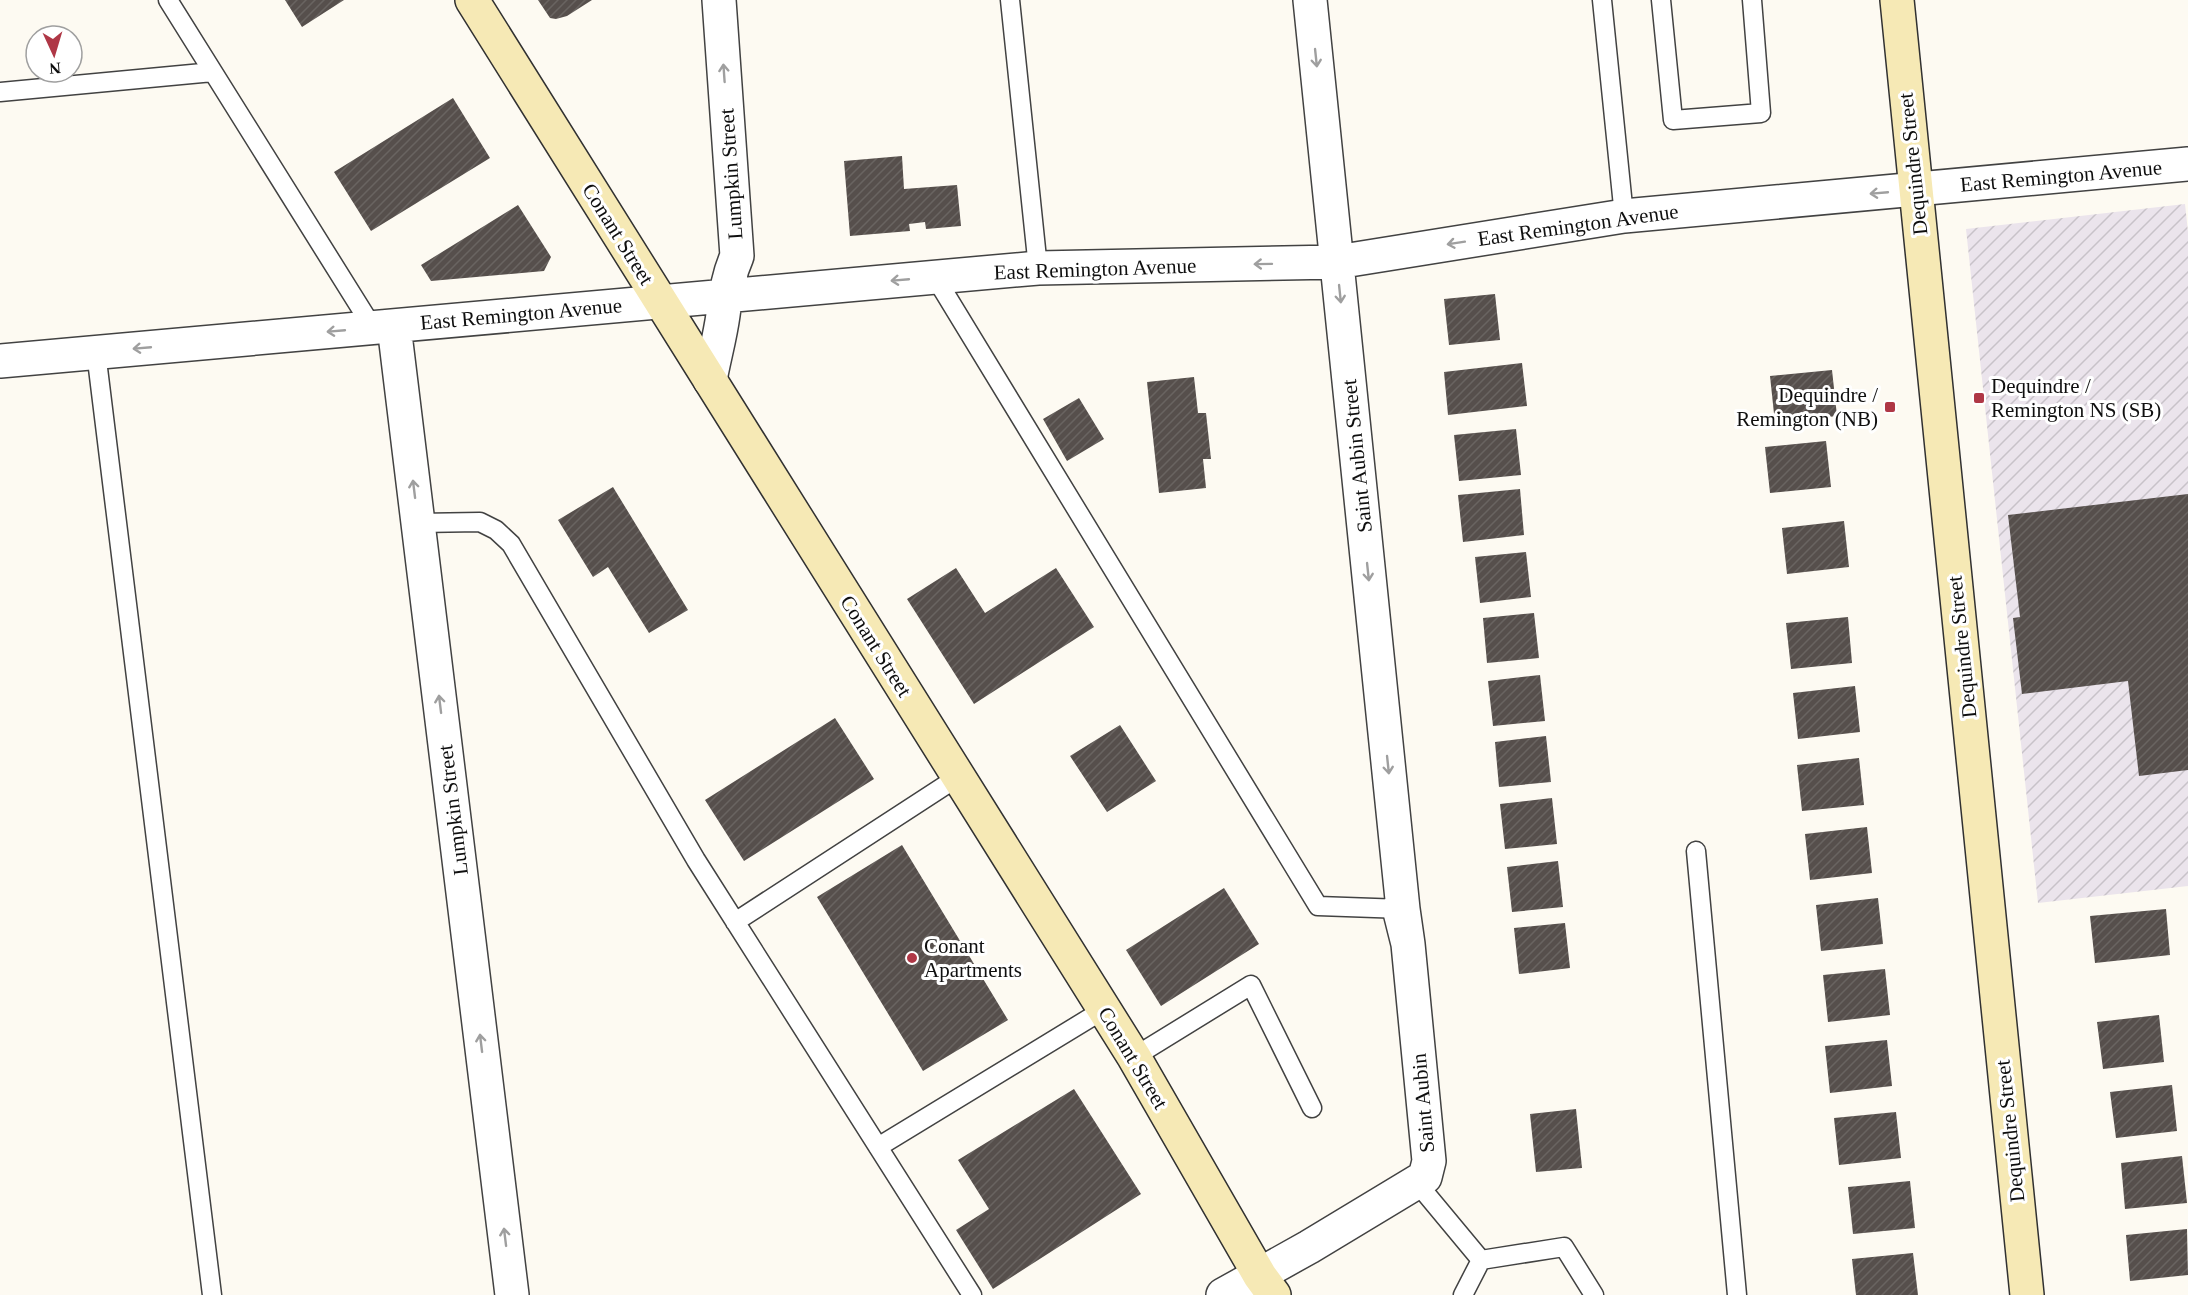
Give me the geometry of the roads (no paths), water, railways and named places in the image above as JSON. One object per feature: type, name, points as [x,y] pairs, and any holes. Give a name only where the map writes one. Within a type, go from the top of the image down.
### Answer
[{"type":"main road","name":"Conant Street","points":[[472,0],[1134,1057],[1267,1285]]},
{"type":"main road","name":"Dequindre Street","points":[[1897,0],[2027,1295]]},
{"type":"street","name":"Lumpkin Street","points":[[710,380],[723,315],[724,296],[731,268],[737,256],[719,0]]},
{"type":"street","name":"Saint Aubin Street","points":[[1310,0],[1401,909]]},
{"type":"street","name":"East Remington Avenue","points":[[0,361],[1038,268],[1337,262],[1624,216],[2188,164]]},
{"type":"street","name":"Lumpkin Street","points":[[384,327],[418,524],[512,1295]]},
{"type":"street","name":"Saint Aubin","points":[[1223,1295],[1267,1285],[1425,1177],[1429,1161],[1408,944],[1401,909]]},
{"type":"lane","points":[[168,0],[213,72],[384,327]]},
{"type":"lane","points":[[1011,0],[1038,268]]},
{"type":"lane","points":[[1602,0],[1624,216]]},
{"type":"lane","points":[[1661,0],[1673,120],[1761,113],[1752,0]]},
{"type":"lane","points":[[0,92],[213,72]]},
{"type":"lane","points":[[935,277],[1318,906],[1401,909]]},
{"type":"lane","points":[[96,352],[212,1295]]},
{"type":"lane","points":[[418,524],[480,522],[496,530],[511,544],[696,860],[972,1295]]},
{"type":"lane","points":[[735,922],[958,777]]},
{"type":"lane","points":[[1696,851],[1737,1295]]},
{"type":"lane","points":[[1134,1057],[1251,985],[1312,1108]]},
{"type":"lane","points":[[878,1147],[1103,1010]]},
{"type":"lane","points":[[1418,1183],[1481,1260]]},
{"type":"lane","points":[[1481,1260],[1564,1247],[1594,1295]]},
{"type":"lane","points":[[1469,1293],[1481,1260]]},
{"type":"place","name":"Dequindre / Remington NS (SB)","points":[[1979,398]]},
{"type":"place","name":"Dequindre / Remington (NB)","points":[[1890,407]]},
{"type":"place","name":"Conant Apartments","points":[[912,958]]}]
